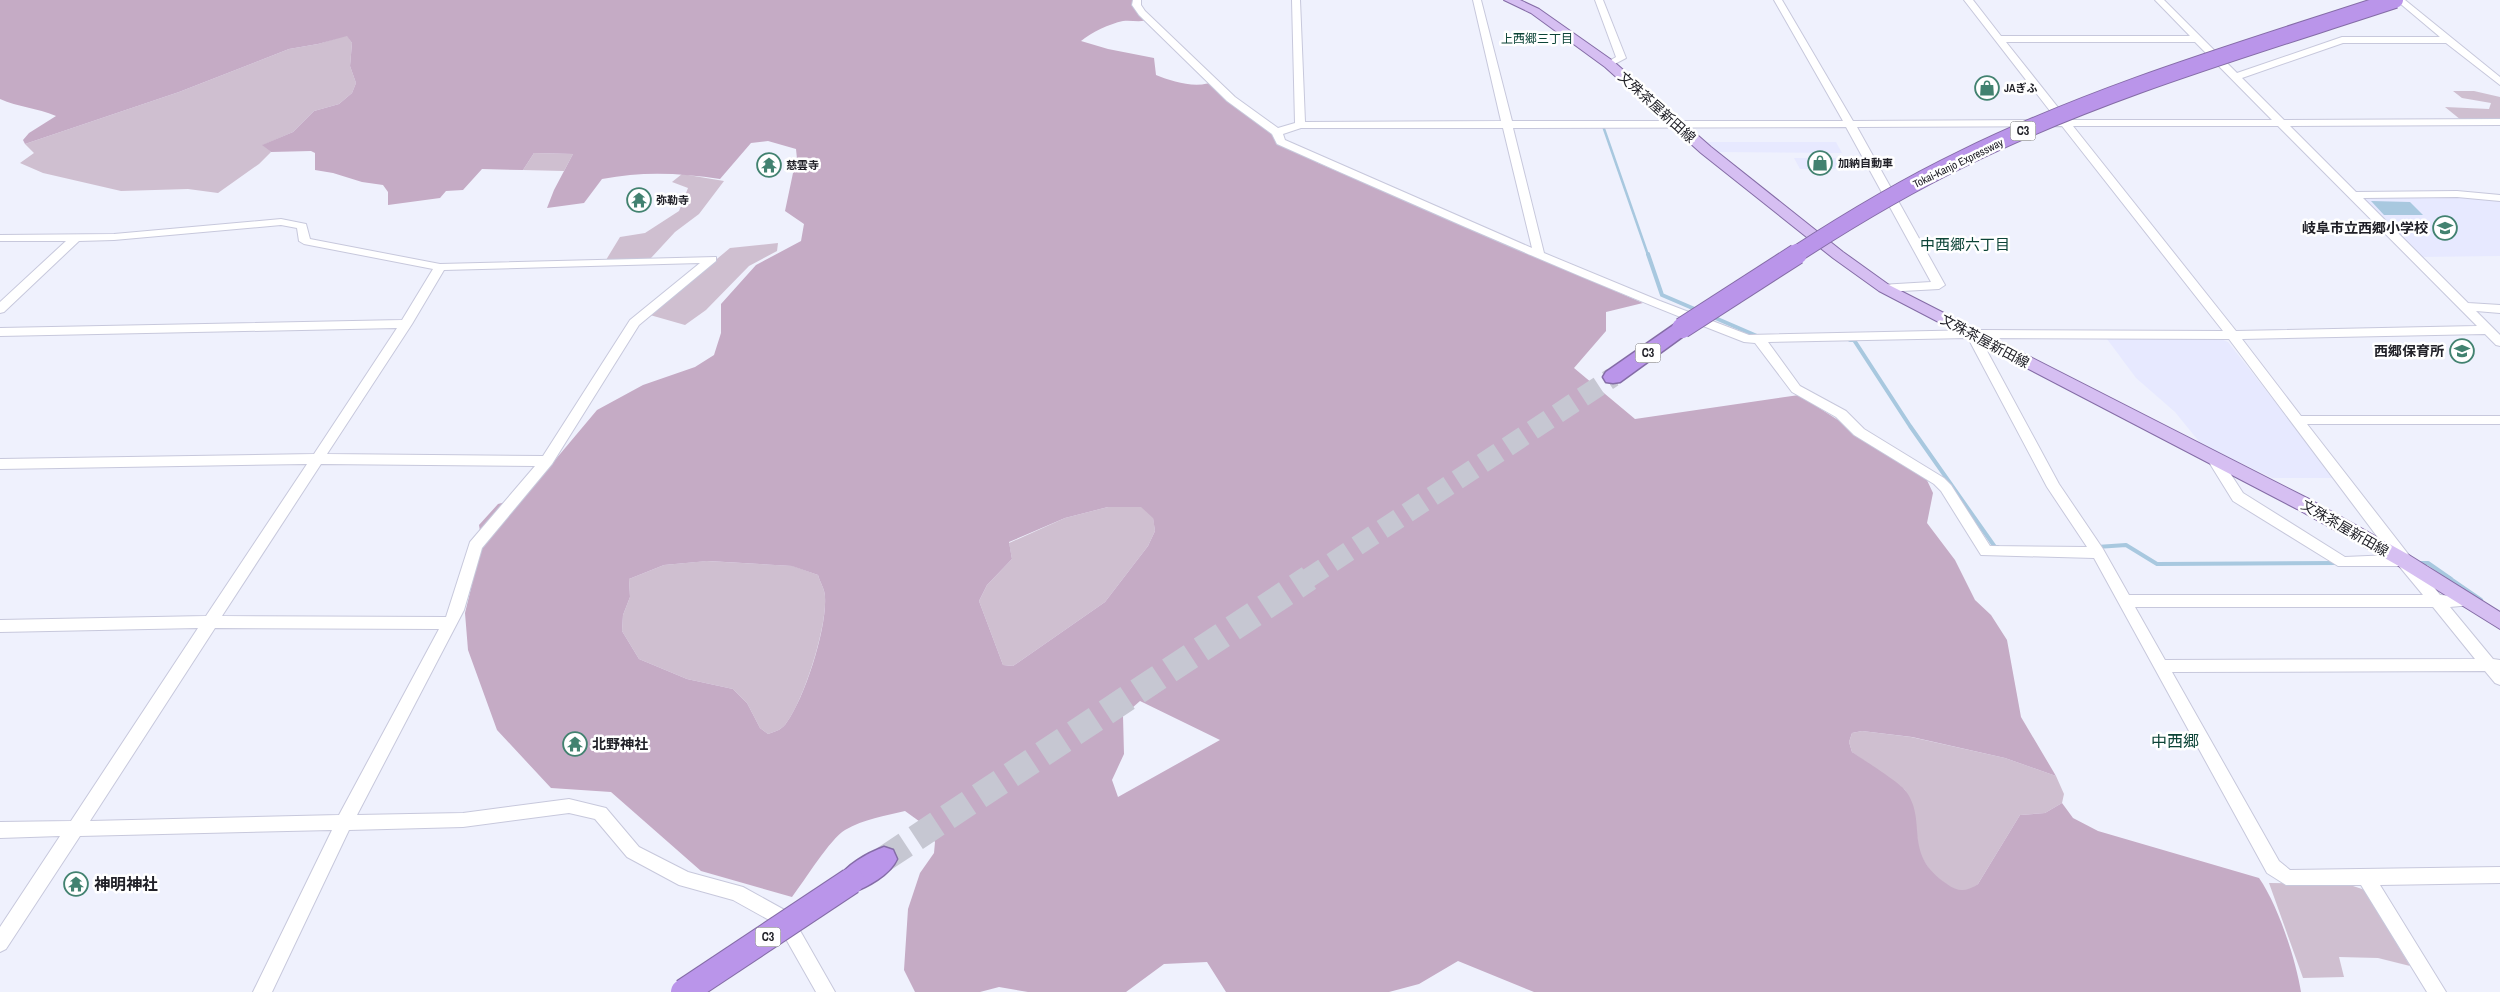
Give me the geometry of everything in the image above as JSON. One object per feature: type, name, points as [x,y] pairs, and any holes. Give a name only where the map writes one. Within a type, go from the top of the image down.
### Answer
[{"type":"highway","name":"Tokai-Kanjo Expressway","points":[[1613,377],[1682,328],[1835,230],[1962,159],[2029,128],[2106,98],[2395,0]]},
{"type":"highway","name":"C3","points":[[684,992],[884,859]]},
{"type":"main road","name":"文殊茶屋新田線","points":[[1510,0],[1535,11],[1609,64],[1675,124],[1838,255],[1884,288],[2303,504],[2402,560],[2466,601],[2496,617]]},
{"type":"street","points":[[1137,0],[1136,5],[1142,13],[1232,98],[1277,132],[1282,142],[1539,255],[1663,307],[1748,339],[1972,335],[2232,335],[2489,330]]},
{"type":"street","points":[[1296,0],[1300,125]]},
{"type":"street","points":[[1477,0],[1539,255]]},
{"type":"street","points":[[1599,0],[1621,58],[1609,64]]},
{"type":"street","points":[[1778,0],[1849,122],[1939,285],[1884,288]]},
{"type":"street","points":[[1968,0],[2299,420],[2402,560],[2495,665],[2500,679]]},
{"type":"street","points":[[2159,0],[2500,342]]},
{"type":"street","points":[[2400,0],[2500,82]]},
{"type":"street","points":[[2000,39],[2197,39]]},
{"type":"street","points":[[2235,77],[2342,40],[2449,40]]},
{"type":"street","points":[[1277,132],[1300,125],[1849,122],[2500,122]]},
{"type":"street","points":[[2353,195],[2457,194],[2500,198]]},
{"type":"street","points":[[0,238],[114,237],[281,222],[302,226],[305,241],[308,242],[440,267],[712,259],[634,323],[566,434],[547,461],[475,546],[456,610],[344,823],[262,992]]},
{"type":"street","points":[[0,309],[75,238]]},
{"type":"street","points":[[0,944],[74,828],[406,324],[440,267]]},
{"type":"street","points":[[2464,306],[2500,309]]},
{"type":"street","points":[[0,332],[406,324]]},
{"type":"street","points":[[1972,335],[2054,487],[2098,553],[2159,666],[2273,867],[2286,876],[2294,878],[2500,875]]},
{"type":"street","points":[[1759,339],[1796,389],[1841,414],[1859,432],[1938,481],[1946,488],[1986,551],[2098,553]]},
{"type":"street","points":[[2299,420],[2500,420]]},
{"type":"street","points":[[0,464],[316,459],[547,461]]},
{"type":"street","points":[[2214,459],[2238,497],[2343,562],[2402,560]]},
{"type":"street","points":[[2125,601],[2466,601]]},
{"type":"street","points":[[0,626],[210,622],[448,623]]},
{"type":"street","points":[[2159,666],[2495,665]]},
{"type":"street","points":[[0,830],[463,820],[569,806],[600,813],[633,852],[685,879],[737,893],[784,918],[826,992]]},
{"type":"street","points":[[2366,876],[2437,992]]},
{"type":"shaded area","points":[[0,0],[1136,0],[1150,19],[1118,22],[1106,26],[1081,41],[1108,49],[1154,58],[1156,75],[1170,80],[1194,85],[1217,80],[1274,137],[1318,163],[1643,303],[1606,312],[1606,331],[1574,368],[1635,419],[1799,395],[1925,476],[1933,493],[1927,523],[1955,560],[1975,600],[1991,615],[2007,640],[2021,717],[2056,776],[2005,758],[1912,737],[1862,731],[1852,733],[1849,742],[1852,752],[1901,786],[1912,802],[1920,849],[1924,861],[1933,872],[1951,887],[1958,890],[1970,889],[1978,884],[2020,815],[2045,813],[2062,803],[2073,818],[2098,831],[2259,878],[2273,903],[2285,933],[2295,964],[2301,992],[1534,992],[1458,961],[1419,984],[1389,992],[1226,992],[1207,962],[1164,964],[1126,992],[1028,992],[999,987],[980,992],[915,992],[904,970],[908,909],[920,873],[934,853],[935,842],[923,824],[905,811],[867,820],[852,826],[832,842],[792,897],[701,871],[611,792],[551,788],[497,730],[468,650],[465,613],[482,543],[479,525],[498,504],[524,497],[597,410],[643,385],[695,367],[714,355],[721,333],[721,304],[756,265],[801,241],[804,224],[785,211],[793,173],[798,169],[796,149],[768,141],[751,143],[720,179],[661,174],[617,176],[602,179],[584,203],[547,208],[554,190],[573,154],[534,153],[523,170],[482,169],[463,190],[446,191],[440,198],[388,205],[388,192],[383,185],[362,182],[333,173],[315,170],[315,153],[311,151],[271,152],[262,145],[293,132],[314,111],[339,104],[352,93],[356,83],[350,66],[352,43],[347,36],[289,49],[179,92],[25,144],[23,140],[29,133],[56,116],[0,99]],"holes":[[[1108,507],[1141,507],[1153,518],[1155,531],[1148,546],[1105,602],[1013,666],[1003,665],[979,601],[987,585],[1012,559],[1009,542],[1065,518]],[[708,561],[792,566],[818,575],[825,597],[825,610],[819,644],[801,696],[794,711],[781,729],[768,734],[760,728],[747,703],[733,689],[687,679],[639,659],[622,631],[623,615],[630,597],[629,579],[664,565]],[[1140,701],[1220,740],[1118,797],[1112,780],[1124,754],[1123,716]]]},
{"type":"shaded area","points":[[347,35],[352,43],[350,66],[356,83],[352,93],[339,104],[314,111],[293,132],[263,145],[271,152],[259,164],[218,193],[188,189],[121,191],[43,173],[20,163],[34,153],[25,144],[179,92],[289,49],[318,44]]},
{"type":"shaded area","points":[[2453,91],[2474,91],[2500,97],[2500,120],[2461,120],[2445,107],[2489,109],[2491,103],[2462,98]]},
{"type":"shaded area","points":[[1706,142],[1836,142],[1842,153],[1716,152]]},
{"type":"shaded area","points":[[534,153],[573,154],[564,171],[523,170]]},
{"type":"shaded area","name":"加納自動車","points":[[1794,158],[1841,158],[1846,169],[1800,169]]},
{"type":"shaded area","points":[[682,174],[724,181],[699,214],[675,232],[651,258],[606,260],[620,237],[645,233],[679,211],[688,188],[672,182]]},
{"type":"shaded area","name":"岐阜市立西郷小学校","points":[[2459,196],[2500,200],[2500,256],[2420,257],[2361,199],[2362,197]]},
{"type":"shaded area","points":[[2371,201],[2410,202],[2423,215],[2384,215]]},
{"type":"shaded area","points":[[778,243],[777,251],[749,266],[706,310],[685,325],[650,315],[730,248]]},
{"type":"shaded area","points":[[2107,339],[2221,339],[2228,342],[2335,478],[2272,478],[2201,444],[2175,412],[2136,378]]},
{"type":"shaded area","points":[[1108,507],[1142,507],[1153,517],[1155,531],[1148,546],[1105,602],[1013,666],[1003,665],[979,601],[987,585],[1012,559],[1009,543],[1065,518]]},
{"type":"shaded area","points":[[707,561],[793,566],[818,575],[825,597],[825,610],[818,644],[807,680],[794,711],[781,729],[768,734],[760,728],[747,703],[733,689],[687,679],[639,659],[622,631],[623,615],[630,597],[629,579],[664,565]]},
{"type":"shaded area","points":[[1862,731],[1911,737],[2005,758],[2056,776],[2064,794],[2062,803],[2045,813],[2020,815],[1978,884],[1970,890],[1956,891],[1933,875],[1919,853],[1914,811],[1905,790],[1852,752],[1849,742],[1852,733]]},
{"type":"shaded area","points":[[2269,883],[2347,884],[2365,890],[2410,966],[2378,958],[2339,957],[2344,977],[2303,978]]},
{"type":"building","name":"北野神社","points":[[574,737],[585,743],[576,752],[565,745]]},
{"type":"waterway","points":[[1603,126],[1648,255]]},
{"type":"waterway","points":[[1648,254],[1662,295],[1697,310]]},
{"type":"waterway","points":[[1713,317],[1757,336]]},
{"type":"waterway","points":[[1850,340],[1854,340],[1910,426],[1995,547],[1998,547]]},
{"type":"waterway","points":[[2097,547],[2126,545],[2157,564],[2338,563]]},
{"type":"waterway","points":[[2417,563],[2428,563],[2451,579]]},
{"type":"waterway","points":[[2449,578],[2481,600]]},
{"type":"tunnel","points":[[1307,579],[1613,377]]},
{"type":"tunnel","points":[[884,859],[1309,578]]},
{"type":"place","name":"JAぎふ","points":[[1987,88]]},
{"type":"place","name":"加納自動車","points":[[1820,163]]},
{"type":"place","name":"慈雲寺","points":[[769,165]]},
{"type":"place","name":"弥勒寺","points":[[639,200]]},
{"type":"place","name":"岐阜市立西郷小学校","points":[[2445,228]]},
{"type":"place","name":"西郷保育所","points":[[2462,351]]},
{"type":"place","name":"北野神社","points":[[575,744]]},
{"type":"place","name":"神明神社","points":[[76,884]]},
{"type":"district","name":"上西郷三丁目","points":[[1537,39]]},
{"type":"district","name":"中西郷六丁目","points":[[1965,244]]},
{"type":"district","name":"中西郷","points":[[2175,741]]}]
